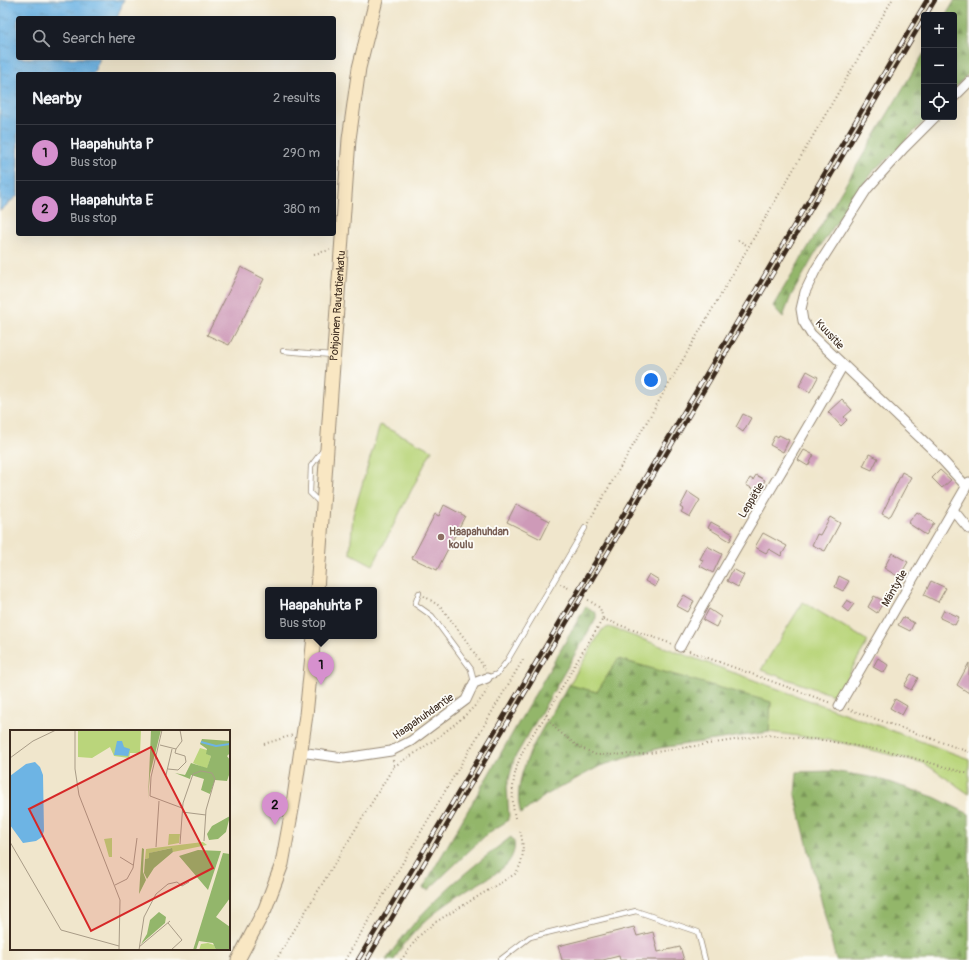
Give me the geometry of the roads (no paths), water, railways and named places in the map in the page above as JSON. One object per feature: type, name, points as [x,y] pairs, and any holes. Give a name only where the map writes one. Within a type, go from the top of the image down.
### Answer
[{"type":"street","name":"Pohjoinen Rautatienkatu","points":[[317,587],[324,507],[340,248],[351,123],[359,68],[376,0]]},
{"type":"street","points":[[957,95],[969,82]]},
{"type":"street","name":"Kuusitie","points":[[931,120],[867,189],[816,269],[805,292],[801,308],[806,327],[843,365],[916,433],[967,484]]},
{"type":"street","name":"Leppätie","points":[[680,647],[705,601],[843,365]]},
{"type":"street","name":"Mäntytie","points":[[839,706],[967,484]]},
{"type":"street","points":[[953,510],[969,529]]},
{"type":"street","points":[[238,960],[265,909],[282,864],[303,732],[314,639]]},
{"type":"street","points":[[474,683],[487,678]]},
{"type":"street","name":"Haapahuhdantie","points":[[300,752],[344,758],[391,751],[411,742],[466,700],[474,683]]},
{"type":"lane","points":[[283,352],[334,355]]},
{"type":"lane","points":[[487,678],[497,674],[507,661],[585,528]]},
{"type":"lane","points":[[419,593],[415,604],[432,616],[471,669],[474,683]]},
{"type":"lane","points":[[500,960],[530,937],[636,911],[698,932],[705,960]]},
{"type":"water","points":[[0,0],[124,0],[118,16],[16,16],[16,60],[99,60],[94,72],[16,72],[16,197],[0,211]]},
{"type":"railway","points":[[358,960],[522,686],[927,0]]},
{"type":"railway","points":[[928,12],[935,0]]},
{"type":"railway","points":[[367,960],[921,23]]},
{"type":"place","name":"Haapahuhdan koulu","points":[[441,537]]},
{"type":"place","name":"Haapahuhta P","points":[[321,685]]},
{"type":"place","name":"Haapahuhta E","points":[[275,825]]}]
